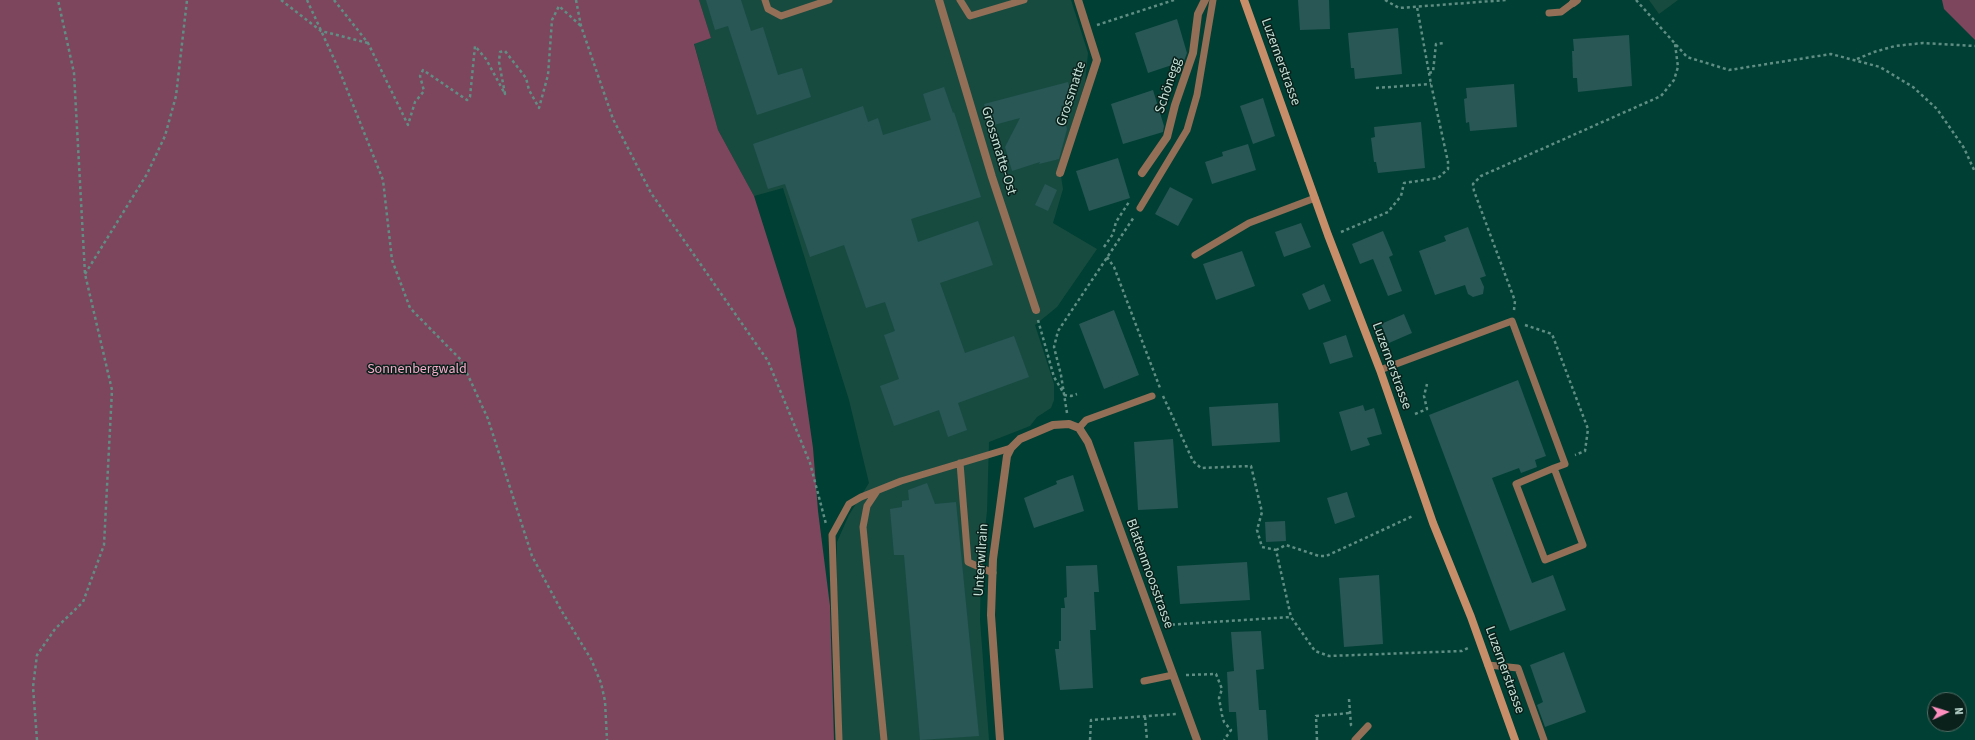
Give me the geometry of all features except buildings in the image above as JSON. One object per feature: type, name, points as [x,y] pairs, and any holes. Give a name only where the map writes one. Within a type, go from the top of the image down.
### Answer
[{"type":"main road","name":"Luzernerstrasse","points":[[1244,0],[1315,198],[1380,370],[1433,523],[1488,665],[1515,740]]},
{"type":"street","name":"Grossmatte-Ost","points":[[939,0],[992,177],[1036,310]]},
{"type":"street","name":"Grossmatte","points":[[1060,173],[1097,60],[1078,0]]},
{"type":"street","name":"Schönegg","points":[[1142,173],[1167,137],[1175,106],[1193,52],[1198,14],[1205,0]]},
{"type":"street","points":[[1011,448],[1020,439],[1053,425],[1069,424],[1079,428]]},
{"type":"street","name":"Blattenmoosstrasse","points":[[1079,428],[1088,442],[1197,740]]},
{"type":"street","name":"Unterwilrain","points":[[1000,740],[991,615],[993,573],[1003,478],[1007,456],[1011,448]]},
{"type":"lane","points":[[765,0],[768,9],[781,16],[830,0]]},
{"type":"lane","points":[[960,0],[970,16],[1024,0]]},
{"type":"lane","points":[[1140,208],[1187,130],[1197,95],[1213,0]]},
{"type":"lane","points":[[1549,13],[1560,12],[1575,2]]},
{"type":"lane","points":[[1194,255],[1249,223],[1315,198]]},
{"type":"lane","points":[[1380,370],[1512,321],[1565,464],[1554,468],[1516,484],[1544,560],[1583,545],[1554,468]]},
{"type":"lane","points":[[1079,428],[1086,420],[1152,396]]},
{"type":"lane","points":[[838,740],[832,534],[849,504],[877,490],[1011,448]]},
{"type":"lane","points":[[960,463],[968,562],[993,573]]},
{"type":"lane","points":[[877,490],[867,506],[863,527],[884,740]]},
{"type":"lane","points":[[1488,665],[1518,668],[1544,740]]},
{"type":"lane","points":[[1144,681],[1173,675]]},
{"type":"lane","points":[[1357,737],[1368,726]]},
{"type":"path","points":[[37,740],[33,687],[37,655],[55,630],[83,602],[104,545],[112,390],[85,274],[74,73],[58,0]]},
{"type":"path","points":[[85,274],[148,174],[165,136],[176,96],[187,0]]},
{"type":"path","points":[[281,0],[321,31],[368,43]]},
{"type":"path","points":[[306,0],[340,72],[382,180],[392,260],[410,308],[460,360],[488,419],[532,556],[561,610],[591,659],[601,683],[605,701],[607,740]]},
{"type":"path","points":[[334,0],[339,3],[368,43],[408,125],[415,102],[424,91],[420,76],[423,70],[467,100],[470,97],[475,46],[486,58],[505,94],[498,62],[500,52],[505,51],[526,78],[529,90],[539,108],[548,75],[552,20],[559,6],[581,26]]},
{"type":"path","points":[[576,0],[581,26],[613,119],[651,193],[768,361],[810,463],[826,524],[832,534]]},
{"type":"path","points":[[1087,28],[1174,0]]},
{"type":"path","points":[[1385,0],[1399,8],[1506,0]]},
{"type":"path","points":[[1636,0],[1686,57],[1730,70],[1831,54],[1880,67],[1907,83],[1937,109],[1964,148],[1975,172]]},
{"type":"path","points":[[1341,232],[1388,212],[1401,196],[1404,183],[1438,178],[1448,169],[1448,162],[1431,84],[1417,7]]},
{"type":"path","points":[[1429,73],[1434,72],[1436,44],[1445,43]]},
{"type":"path","points":[[1575,455],[1585,450],[1588,429],[1552,334],[1512,321],[1515,302],[1474,191],[1473,184],[1481,176],[1661,96],[1674,80],[1678,67],[1675,44]]},
{"type":"path","points":[[1857,60],[1874,52],[1895,46],[1923,44],[1975,46]]},
{"type":"path","points":[[1376,88],[1431,84]]},
{"type":"path","points":[[1104,247],[1113,234],[1116,222],[1132,198]]},
{"type":"path","points":[[1069,424],[1061,375],[1054,347],[1058,331],[1140,208]]},
{"type":"path","points":[[1108,257],[1114,266],[1162,392],[1193,461],[1201,468],[1251,466],[1262,512],[1257,530],[1262,547],[1276,550],[1286,545],[1319,556],[1326,556],[1414,516]]},
{"type":"path","points":[[1038,320],[1054,377],[1064,395]]},
{"type":"path","points":[[1415,414],[1427,409],[1424,396],[1427,384]]},
{"type":"path","points":[[1064,395],[1071,396],[1077,394]]},
{"type":"path","points":[[1276,550],[1291,617],[1315,651],[1329,656],[1462,651],[1468,648]]},
{"type":"path","points":[[1156,628],[1165,625],[1291,617]]},
{"type":"path","points":[[1183,675],[1216,674],[1222,689],[1219,698],[1222,715],[1224,722],[1231,730],[1224,740]]},
{"type":"path","points":[[1349,699],[1350,726],[1357,737]]},
{"type":"path","points":[[1317,740],[1316,716],[1350,713]]},
{"type":"path","points":[[1090,740],[1091,720],[1177,714]]},
{"type":"path","points":[[1145,716],[1146,740]]},
{"type":"shaded area","points":[[699,0],[1071,0],[1088,53],[1085,83],[1059,164],[1063,189],[1053,223],[1097,249],[1057,307],[1035,325],[1054,384],[1054,400],[1051,408],[1037,417],[1030,426],[989,442],[987,511],[981,567],[980,620],[989,740],[842,740],[837,592],[837,542],[849,515],[869,483],[849,400],[783,188],[754,196],[718,130],[694,43],[711,38]]},
{"type":"shaded area","points":[[1649,0],[1678,0],[1659,14]]},
{"type":"green space","name":"Sonnenbergwald","points":[[0,0],[699,0],[711,38],[694,44],[718,130],[754,196],[796,329],[813,448],[818,511],[830,606],[834,740],[0,740]]},
{"type":"green space","points":[[1942,0],[1975,0],[1975,40],[1944,9]]}]
